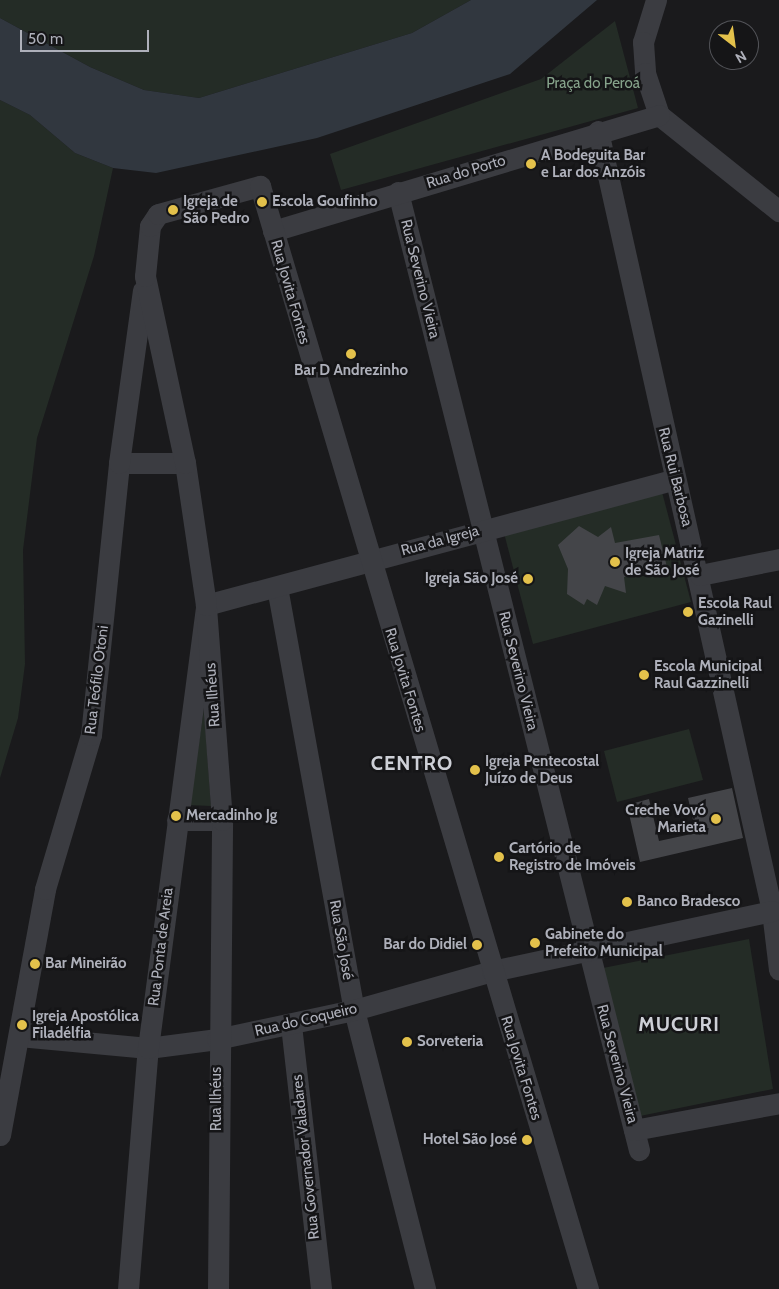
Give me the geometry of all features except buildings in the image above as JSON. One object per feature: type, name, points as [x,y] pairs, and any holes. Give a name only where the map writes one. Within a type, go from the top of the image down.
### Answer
[{"type":"street","points":[[656,0],[643,42],[645,73],[659,115],[779,211]]},
{"type":"street","name":"Rua do Porto","points":[[273,231],[598,131],[659,115]]},
{"type":"street","name":"Rua Rui Barbosa","points":[[598,131],[674,480],[700,575],[772,911],[779,970]]},
{"type":"street","name":"Rua Jovita Fontes","points":[[260,186],[369,561],[588,1289]]},
{"type":"street","name":"Rua Ilhéus","points":[[218,1289],[217,1039],[222,820],[206,605],[185,463],[145,276],[150,226],[158,214],[260,186]]},
{"type":"street","name":"Rua Severino Vieira","points":[[398,192],[587,950],[637,1140],[779,1103]]},
{"type":"street","name":"Rua Teófilo Otoni","points":[[0,1135],[44,889],[91,735],[119,463],[145,276]]},
{"type":"street","points":[[119,463],[185,463]]},
{"type":"street","name":"Rua da Igreja","points":[[206,605],[482,529],[674,480]]},
{"type":"street","points":[[700,575],[779,559]]},
{"type":"street","name":"Rua São José","points":[[277,587],[354,1010],[425,1289]]},
{"type":"street","name":"Rua Ponta de Areia","points":[[128,1289],[148,1048],[206,605]]},
{"type":"street","points":[[177,820],[222,820]]},
{"type":"street","name":"Rua do Coqueiro","points":[[19,1036],[148,1048],[217,1039],[291,1025],[354,1010],[492,971],[772,911]]},
{"type":"street","name":"Rua Governador Valadares","points":[[291,1025],[321,1289]]},
{"type":"green space","points":[[0,0],[471,0],[412,33],[199,98],[144,90],[90,67],[0,18]]},
{"type":"green space","name":"Praça do Peroá","points":[[615,21],[638,108],[341,190],[330,154],[541,79]]},
{"type":"green space","points":[[0,100],[30,115],[75,153],[113,168],[94,256],[37,438],[23,550],[25,664],[18,718],[0,778]]},
{"type":"green space","points":[[662,492],[691,602],[533,644],[504,533]]},
{"type":"green space","points":[[204,709],[211,806],[189,805]]},
{"type":"green space","points":[[689,729],[703,780],[617,802],[604,751]]},
{"type":"green space","points":[[749,939],[773,1089],[640,1116],[603,968]]},
{"type":"shaded area","points":[[471,0],[597,0],[510,74],[317,138],[156,173],[113,168],[75,153],[30,115],[0,100],[0,18],[90,67],[144,90],[199,98],[412,33]]},
{"type":"place","name":"A Bodeguita Bar e Lar dos Anzóis","points":[[531,164]]},
{"type":"place","name":"Escola Goufinho","points":[[262,202]]},
{"type":"place","name":"Igreja de São Pedro","points":[[173,210]]},
{"type":"place","name":"Bar D Andrezinho","points":[[351,354]]},
{"type":"place","name":"Igreja Matriz de São José","points":[[615,562]]},
{"type":"place","name":"Igreja São José","points":[[528,579]]},
{"type":"place","name":"Escola Raul Gazinelli","points":[[688,612]]},
{"type":"place","name":"Escola Municipal Raul Gazzinelli","points":[[644,675]]},
{"type":"place","name":"Igreja Pentecostal Juízo de Deus","points":[[475,770]]},
{"type":"place","name":"Mercadinho Jg","points":[[176,816]]},
{"type":"place","name":"Creche Vovó Marieta","points":[[716,819]]},
{"type":"place","name":"Cartório de Registro de Imóveis","points":[[499,857]]},
{"type":"place","name":"Banco Bradesco","points":[[627,902]]},
{"type":"place","name":"Gabinete do Prefeito Municipal","points":[[535,943]]},
{"type":"place","name":"Bar do Didiel","points":[[477,945]]},
{"type":"place","name":"Bar Mineirão","points":[[35,964]]},
{"type":"place","name":"Igreja Apostólica Filadélfia","points":[[22,1025]]},
{"type":"place","name":"Sorveteria","points":[[407,1042]]},
{"type":"place","name":"Hotel São José","points":[[527,1140]]},
{"type":"district","name":"CENTRO","points":[[412,763]]},
{"type":"district","name":"MUCURI","points":[[679,1024]]}]
